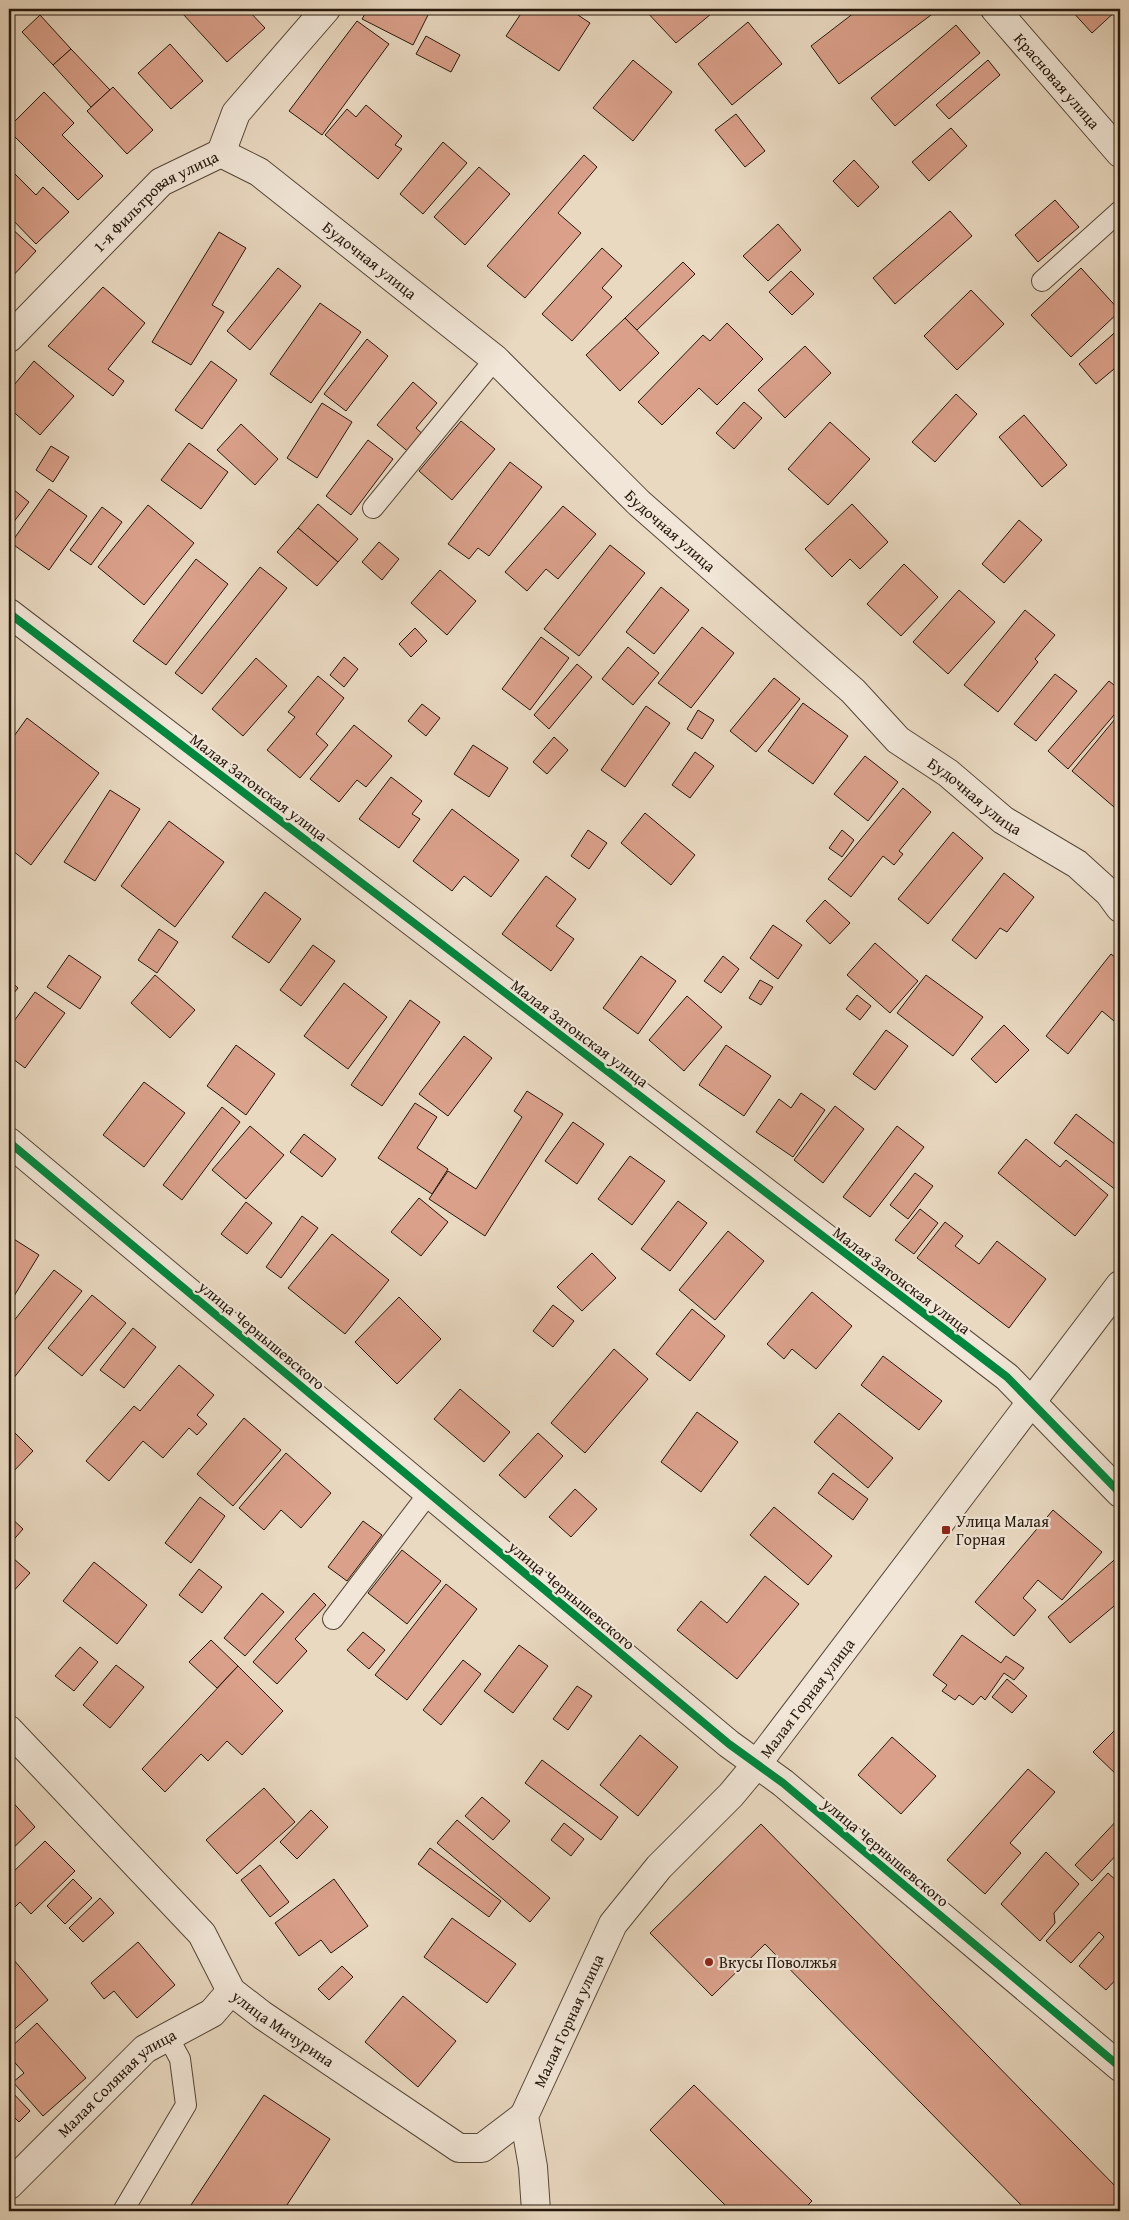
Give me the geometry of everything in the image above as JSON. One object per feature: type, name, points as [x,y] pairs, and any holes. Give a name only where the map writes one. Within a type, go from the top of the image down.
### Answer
[{"type":"street","name":"1-я Фильтровая улица","points":[[9,338],[162,182],[221,153],[236,113],[326,9]]},
{"type":"street","name":"Красновая улица","points":[[995,9],[1120,153]]},
{"type":"street","name":"Будочная улица","points":[[221,153],[259,172],[495,359],[638,503],[853,691],[898,740],[948,774],[1003,820],[1077,864],[1109,893],[1120,908]]},
{"type":"street","name":"Малая Затонская улица","points":[[9,613],[1007,1377],[1031,1404],[1120,1493]]},
{"type":"street","name":"улица Чернышевского","points":[[9,1142],[756,1765],[783,1784],[1120,2067]]},
{"type":"street","name":"Малая Горная улица","points":[[524,2116],[613,1924],[659,1867],[730,1795],[756,1765],[1120,1285]]},
{"type":"street","name":"улица Мичурина","points":[[9,1730],[202,1934],[231,1991],[262,2015],[459,2148],[482,2148],[524,2116]]},
{"type":"street","name":"Малая Соляная улица","points":[[11,2179],[145,2049],[167,2035],[212,2013],[231,1991]]},
{"type":"street","points":[[524,2116],[534,2167],[536,2211]]},
{"type":"lane","points":[[1042,281],[1120,211]]},
{"type":"lane","points":[[373,508],[495,359]]},
{"type":"lane","points":[[333,1619],[429,1493]]},
{"type":"lane","points":[[123,2211],[186,2105],[180,2058],[167,2035]]},
{"type":"building","points":[[189,9],[247,9],[265,28],[227,62],[183,14]]},
{"type":"building","points":[[368,9],[431,9],[413,45],[362,19]]},
{"type":"building","points":[[524,9],[569,9],[590,23],[559,71],[506,36]]},
{"type":"building","points":[[644,9],[707,9],[711,14],[676,43]]},
{"type":"building","points":[[752,9],[766,9],[757,14]]},
{"type":"building","points":[[859,9],[939,9],[839,84],[811,46]]},
{"type":"building","points":[[1070,9],[1118,9],[1092,33]]},
{"type":"building","points":[[40,15],[71,49],[53,65],[22,32]]},
{"type":"building","points":[[357,21],[389,44],[322,135],[289,111]]},
{"type":"building","points":[[748,22],[782,64],[732,105],[698,64]]},
{"type":"building","points":[[956,25],[980,53],[895,126],[871,98]]},
{"type":"building","points":[[426,36],[460,55],[451,72],[416,54]]},
{"type":"building","points":[[170,44],[203,81],[171,109],[138,73]]},
{"type":"building","points":[[71,49],[110,90],[91,107],[53,65]]},
{"type":"building","points":[[633,60],[672,92],[633,141],[593,108]]},
{"type":"building","points":[[988,60],[1000,75],[949,119],[936,105]]},
{"type":"building","points":[[113,87],[153,130],[127,154],[87,111]]},
{"type":"building","points":[[44,92],[74,123],[62,135],[103,176],[78,200],[9,131],[9,127]]},
{"type":"building","points":[[366,105],[402,136],[395,145],[402,149],[378,179],[325,135],[347,109],[356,117]]},
{"type":"building","points":[[736,114],[765,151],[745,167],[715,130]]},
{"type":"building","points":[[951,128],[967,146],[929,181],[912,162]]},
{"type":"building","points":[[443,142],[467,163],[423,214],[400,194]]},
{"type":"building","points":[[584,155],[597,167],[558,213],[581,233],[525,298],[487,266]]},
{"type":"building","points":[[854,160],[879,187],[858,207],[833,181]]},
{"type":"building","points":[[479,167],[510,194],[465,245],[434,217]]},
{"type":"building","points":[[14,173],[36,195],[43,187],[69,212],[36,244],[9,216],[9,178]]},
{"type":"building","points":[[1055,200],[1079,227],[1038,262],[1015,235]]},
{"type":"building","points":[[950,211],[972,236],[895,304],[873,278]]},
{"type":"building","points":[[778,224],[801,250],[768,281],[743,256]]},
{"type":"building","points":[[9,226],[36,251],[9,280]]},
{"type":"building","points":[[219,232],[246,248],[212,305],[224,312],[191,365],[152,342]]},
{"type":"building","points":[[602,248],[622,266],[602,288],[612,297],[572,341],[542,314]]},
{"type":"building","points":[[683,262],[695,274],[637,330],[625,318]]},
{"type":"building","points":[[278,268],[301,286],[250,350],[227,331]]},
{"type":"building","points":[[1081,268],[1120,311],[1071,357],[1031,315]]},
{"type":"building","points":[[791,271],[814,294],[792,315],[769,292]]},
{"type":"building","points":[[103,287],[145,323],[108,369],[124,381],[113,396],[48,346]]},
{"type":"building","points":[[971,290],[1004,324],[957,370],[924,336]]},
{"type":"building","points":[[320,303],[361,332],[311,403],[270,374]]},
{"type":"building","points":[[625,318],[659,353],[620,391],[586,355]]},
{"type":"building","points":[[727,323],[763,359],[717,405],[699,388],[662,425],[638,402],[703,335],[710,341]]},
{"type":"building","points":[[1120,328],[1120,364],[1096,384],[1079,364]]},
{"type":"building","points":[[367,339],[388,356],[346,411],[324,394]]},
{"type":"building","points":[[805,346],[831,373],[785,418],[758,390]]},
{"type":"building","points":[[34,361],[74,396],[40,435],[9,408],[9,391]]},
{"type":"building","points":[[211,361],[237,380],[202,429],[175,410]]},
{"type":"building","points":[[413,382],[437,403],[416,428],[427,438],[412,455],[377,425]]},
{"type":"building","points":[[956,394],[977,414],[935,462],[912,442]]},
{"type":"building","points":[[744,402],[762,418],[734,449],[716,433]]},
{"type":"building","points":[[322,403],[352,422],[317,478],[287,458]]},
{"type":"building","points":[[1024,415],[1067,465],[1042,487],[999,437]]},
{"type":"building","points":[[461,421],[495,449],[452,500],[419,471]]},
{"type":"building","points":[[830,422],[870,459],[828,505],[788,469]]},
{"type":"building","points":[[241,424],[278,459],[255,485],[217,450]]},
{"type":"building","points":[[368,440],[393,459],[351,515],[326,496]]},
{"type":"building","points":[[189,443],[228,472],[201,509],[161,480]]},
{"type":"building","points":[[51,446],[69,457],[53,482],[36,470]]},
{"type":"building","points":[[510,462],[542,487],[489,556],[478,548],[469,559],[448,544]]},
{"type":"building","points":[[9,486],[29,502],[9,528]]},
{"type":"building","points":[[49,489],[87,516],[49,570],[11,543]]},
{"type":"building","points":[[318,504],[358,539],[338,562],[298,528]]},
{"type":"building","points":[[852,504],[888,542],[860,569],[850,559],[832,577],[805,549]]},
{"type":"building","points":[[148,505],[194,543],[144,605],[98,567]]},
{"type":"building","points":[[563,506],[596,534],[558,579],[546,569],[527,591],[505,572]]},
{"type":"building","points":[[102,507],[122,522],[91,565],[70,550]]},
{"type":"building","points":[[1019,520],[1042,540],[1004,583],[982,564]]},
{"type":"building","points":[[298,528],[338,562],[317,586],[277,552]]},
{"type":"building","points":[[379,542],[399,559],[382,580],[362,562]]},
{"type":"building","points":[[610,545],[645,573],[579,656],[544,629]]},
{"type":"building","points":[[196,559],[228,584],[166,665],[133,641]]},
{"type":"building","points":[[904,564],[938,597],[901,636],[867,604]]},
{"type":"building","points":[[260,567],[287,588],[202,694],[175,673]]},
{"type":"building","points":[[440,570],[476,601],[447,635],[411,603]]},
{"type":"building","points":[[661,587],[689,610],[654,654],[626,632]]},
{"type":"building","points":[[959,590],[995,622],[948,674],[913,642]]},
{"type":"building","points":[[1025,610],[1055,635],[1035,659],[1038,662],[998,712],[964,685]]},
{"type":"building","points":[[702,627],[734,653],[691,708],[658,683]]},
{"type":"building","points":[[415,628],[427,641],[411,657],[399,644]]},
{"type":"building","points":[[541,637],[569,658],[530,710],[502,689]]},
{"type":"building","points":[[628,647],[659,673],[633,705],[602,679]]},
{"type":"building","points":[[344,657],[358,669],[344,687],[330,675]]},
{"type":"building","points":[[256,658],[287,686],[243,736],[212,709]]},
{"type":"building","points":[[577,664],[592,677],[549,729],[534,715]]},
{"type":"building","points":[[1055,674],[1077,691],[1036,741],[1014,724]]},
{"type":"building","points":[[318,676],[344,698],[316,734],[328,745],[300,778],[267,750],[295,717],[288,712]]},
{"type":"building","points":[[774,678],[800,699],[756,752],[730,731]]},
{"type":"building","points":[[1109,681],[1120,690],[1120,708],[1068,769],[1048,751]]},
{"type":"building","points":[[803,703],[848,736],[813,784],[768,751]]},
{"type":"building","points":[[422,704],[440,718],[426,736],[408,721]]},
{"type":"building","points":[[646,706],[670,723],[625,787],[601,770]]},
{"type":"building","points":[[698,710],[714,720],[702,739],[687,729]]},
{"type":"building","points":[[1120,713],[1120,800],[1114,807],[1072,771]]},
{"type":"building","points":[[27,718],[99,773],[31,865],[9,848],[9,743]]},
{"type":"building","points":[[354,725],[392,756],[366,787],[357,780],[339,802],[310,779]]},
{"type":"building","points":[[554,737],[568,750],[547,774],[533,762]]},
{"type":"building","points":[[473,745],[508,768],[489,797],[454,774]]},
{"type":"building","points":[[695,752],[714,766],[690,798],[672,785]]},
{"type":"building","points":[[865,756],[898,782],[868,821],[834,794]]},
{"type":"building","points":[[391,777],[422,801],[412,814],[420,819],[399,848],[359,819]]},
{"type":"building","points":[[903,788],[931,812],[899,851],[903,854],[894,865],[883,856],[851,897],[828,879]]},
{"type":"building","points":[[110,790],[140,809],[95,881],[64,862]]},
{"type":"building","points":[[452,809],[519,860],[491,897],[464,876],[452,891],[413,861]]},
{"type":"building","points":[[645,813],[695,855],[671,885],[621,843]]},
{"type":"building","points":[[169,821],[224,862],[175,927],[121,886]]},
{"type":"building","points":[[588,830],[607,843],[589,869],[571,856]]},
{"type":"building","points":[[842,830],[854,840],[842,857],[829,848]]},
{"type":"building","points":[[953,832],[983,858],[928,924],[898,899]]},
{"type":"building","points":[[1004,873],[1034,897],[1007,932],[1000,928],[976,959],[952,940]]},
{"type":"building","points":[[546,876],[576,899],[556,926],[574,939],[551,971],[502,934]]},
{"type":"building","points":[[265,892],[301,919],[269,963],[232,937]]},
{"type":"building","points":[[825,900],[850,923],[830,944],[806,921]]},
{"type":"building","points":[[773,925],[802,945],[778,979],[750,958]]},
{"type":"building","points":[[159,929],[178,942],[157,973],[138,960]]},
{"type":"building","points":[[875,943],[918,981],[890,1013],[847,975]]},
{"type":"building","points":[[313,945],[335,961],[301,1006],[280,990]]},
{"type":"building","points":[[1111,954],[1120,961],[1120,1026],[1102,1011],[1068,1054],[1046,1036]]},
{"type":"building","points":[[69,955],[101,977],[80,1009],[47,987]]},
{"type":"building","points":[[641,956],[676,981],[638,1034],[603,1008]]},
{"type":"building","points":[[723,956],[739,969],[721,993],[704,981]]},
{"type":"building","points":[[155,975],[195,1010],[170,1038],[131,1003]]},
{"type":"building","points":[[926,975],[983,1017],[953,1056],[897,1013]]},
{"type":"building","points":[[9,980],[18,988],[9,999]]},
{"type":"building","points":[[760,980],[773,987],[761,1005],[749,998]]},
{"type":"building","points":[[344,983],[387,1017],[348,1069],[304,1036]]},
{"type":"building","points":[[35,992],[65,1013],[25,1068],[9,1056],[9,1028]]},
{"type":"building","points":[[857,995],[871,1006],[860,1020],[846,1009]]},
{"type":"building","points":[[687,996],[722,1027],[684,1071],[649,1040]]},
{"type":"building","points":[[410,1000],[440,1022],[382,1106],[351,1085]]},
{"type":"building","points":[[1004,1025],[1029,1050],[996,1083],[971,1059]]},
{"type":"building","points":[[886,1030],[908,1046],[875,1090],[853,1074]]},
{"type":"building","points":[[464,1036],[492,1058],[448,1116],[419,1094]]},
{"type":"building","points":[[236,1045],[275,1074],[246,1115],[207,1086]]},
{"type":"building","points":[[726,1045],[771,1076],[744,1116],[699,1085]]},
{"type":"building","points":[[144,1082],[185,1113],[144,1167],[103,1135]]},
{"type":"building","points":[[527,1091],[563,1114],[485,1236],[429,1199],[448,1171],[476,1189],[522,1117],[514,1111]]},
{"type":"building","points":[[801,1093],[825,1110],[793,1157],[756,1132],[779,1099],[791,1108]]},
{"type":"building","points":[[415,1103],[437,1117],[417,1148],[448,1169],[432,1194],[378,1158]]},
{"type":"building","points":[[835,1106],[864,1129],[823,1183],[794,1160]]},
{"type":"building","points":[[222,1107],[240,1122],[182,1200],[163,1185]]},
{"type":"building","points":[[1076,1114],[1120,1148],[1120,1184],[1116,1190],[1054,1143]]},
{"type":"building","points":[[573,1122],[604,1144],[577,1184],[545,1161]]},
{"type":"building","points":[[250,1126],[284,1155],[246,1199],[212,1170]]},
{"type":"building","points":[[897,1126],[924,1147],[870,1217],[843,1197]]},
{"type":"building","points":[[304,1134],[336,1159],[322,1177],[290,1152]]},
{"type":"building","points":[[1026,1139],[1060,1167],[1066,1160],[1108,1195],[1075,1236],[998,1173]]},
{"type":"building","points":[[630,1156],[665,1181],[632,1225],[598,1199]]},
{"type":"building","points":[[915,1173],[933,1186],[908,1219],[890,1205]]},
{"type":"building","points":[[419,1198],[448,1222],[421,1256],[391,1232]]},
{"type":"building","points":[[678,1201],[707,1223],[670,1271],[641,1249]]},
{"type":"building","points":[[246,1202],[272,1223],[247,1254],[221,1234]]},
{"type":"building","points":[[920,1209],[938,1223],[914,1254],[895,1240]]},
{"type":"building","points":[[302,1216],[318,1228],[281,1278],[266,1267]]},
{"type":"building","points":[[945,1222],[963,1236],[955,1246],[979,1264],[997,1241],[1046,1279],[1009,1328],[917,1258]]},
{"type":"building","points":[[728,1231],[764,1261],[715,1320],[679,1290]]},
{"type":"building","points":[[332,1234],[389,1280],[345,1334],[288,1288]]},
{"type":"building","points":[[9,1236],[39,1255],[11,1301],[9,1299]]},
{"type":"building","points":[[592,1253],[616,1278],[582,1311],[557,1287]]},
{"type":"building","points":[[54,1270],[82,1291],[9,1384],[9,1327]]},
{"type":"building","points":[[812,1292],[852,1326],[816,1369],[792,1349],[784,1359],[767,1344]]},
{"type":"building","points":[[92,1295],[126,1323],[82,1376],[48,1348]]},
{"type":"building","points":[[399,1297],[441,1339],[397,1384],[355,1342]]},
{"type":"building","points":[[553,1305],[574,1321],[553,1347],[533,1331]]},
{"type":"building","points":[[692,1309],[725,1336],[690,1381],[656,1354]]},
{"type":"building","points":[[133,1328],[156,1347],[124,1388],[100,1370]]},
{"type":"building","points":[[614,1349],[648,1379],[585,1453],[551,1423]]},
{"type":"building","points":[[883,1356],[942,1401],[919,1430],[861,1385]]},
{"type":"building","points":[[179,1365],[214,1395],[197,1415],[207,1424],[197,1435],[189,1428],[163,1458],[143,1441],[109,1481],[86,1461],[134,1406],[140,1411]]},
{"type":"building","points":[[460,1389],[510,1432],[484,1462],[434,1419]]},
{"type":"building","points":[[697,1412],[738,1442],[701,1492],[661,1462]]},
{"type":"building","points":[[839,1413],[893,1458],[868,1488],[814,1442]]},
{"type":"building","points":[[244,1418],[281,1450],[233,1506],[197,1474]]},
{"type":"building","points":[[9,1427],[33,1451],[9,1476]]},
{"type":"building","points":[[538,1433],[563,1456],[525,1498],[499,1475]]},
{"type":"building","points":[[286,1453],[331,1493],[301,1528],[281,1510],[264,1530],[239,1508]]},
{"type":"building","points":[[833,1473],[868,1499],[853,1520],[818,1493]]},
{"type":"building","points":[[575,1489],[597,1509],[571,1537],[549,1517]]},
{"type":"building","points":[[200,1497],[225,1516],[191,1563],[165,1543]]},
{"type":"building","points":[[774,1507],[832,1556],[808,1585],[750,1535]]},
{"type":"building","points":[[1053,1510],[1102,1552],[1062,1600],[1038,1580],[1023,1598],[1036,1610],[1014,1636],[975,1602]]},
{"type":"building","points":[[9,1516],[23,1529],[9,1545]]},
{"type":"building","points":[[363,1521],[382,1535],[347,1581],[328,1567]]},
{"type":"building","points":[[402,1550],[441,1581],[407,1624],[368,1593]]},
{"type":"building","points":[[1120,1555],[1120,1601],[1070,1643],[1048,1617]]},
{"type":"building","points":[[13,1558],[30,1573],[9,1596],[9,1562]]},
{"type":"building","points":[[94,1562],[147,1605],[117,1644],[63,1601]]},
{"type":"building","points":[[199,1569],[222,1587],[202,1613],[179,1595]]},
{"type":"building","points":[[765,1576],[799,1604],[737,1679],[677,1630],[701,1601],[727,1623]]},
{"type":"building","points":[[446,1584],[477,1609],[407,1700],[375,1675]]},
{"type":"building","points":[[262,1593],[284,1612],[245,1656],[224,1638]]},
{"type":"building","points":[[314,1593],[326,1605],[295,1639],[307,1651],[277,1684],[253,1662]]},
{"type":"building","points":[[363,1632],[385,1650],[369,1669],[347,1650]]},
{"type":"building","points":[[962,1635],[1001,1663],[1006,1656],[1024,1668],[1014,1680],[1004,1673],[985,1700],[981,1696],[973,1705],[959,1695],[955,1700],[942,1691],[947,1685],[933,1675]]},
{"type":"building","points":[[211,1640],[238,1666],[217,1688],[189,1662]]},
{"type":"building","points":[[519,1645],[548,1666],[513,1713],[484,1691]]},
{"type":"building","points":[[80,1647],[98,1662],[74,1691],[55,1676]]},
{"type":"building","points":[[463,1660],[481,1674],[441,1725],[423,1710]]},
{"type":"building","points":[[116,1665],[144,1687],[110,1728],[83,1705]]},
{"type":"building","points":[[238,1666],[283,1711],[242,1755],[227,1741],[208,1761],[201,1754],[165,1792],[142,1769]]},
{"type":"building","points":[[1007,1679],[1027,1696],[1012,1713],[992,1697]]},
{"type":"building","points":[[577,1686],[592,1696],[568,1730],[553,1719]]},
{"type":"building","points":[[1117,1728],[1120,1732],[1120,1778],[1093,1752]]},
{"type":"building","points":[[640,1735],[678,1767],[638,1816],[600,1785]]},
{"type":"building","points":[[892,1737],[936,1776],[901,1814],[858,1775]]},
{"type":"building","points":[[542,1760],[618,1817],[601,1840],[525,1783]]},
{"type":"building","points":[[1028,1769],[1055,1792],[1010,1843],[1021,1853],[985,1894],[947,1860]]},
{"type":"building","points":[[264,1788],[295,1822],[237,1874],[206,1840]]},
{"type":"building","points":[[482,1797],[510,1821],[493,1840],[465,1816]]},
{"type":"building","points":[[9,1798],[35,1827],[9,1852]]},
{"type":"building","points":[[311,1810],[328,1827],[297,1859],[280,1842]]},
{"type":"building","points":[[1120,1817],[1120,1851],[1092,1881],[1075,1865]]},
{"type":"building","points":[[457,1820],[550,1898],[530,1922],[437,1843]]},
{"type":"building","points":[[564,1823],[584,1839],[571,1856],[551,1840]]},
{"type":"building","points":[[761,1824],[1120,2191],[1120,2211],[1027,2211],[765,1944],[712,1996],[650,1933]]},
{"type":"building","points":[[45,1841],[75,1871],[31,1914],[20,1902],[9,1913],[9,1876]]},
{"type":"building","points":[[430,1848],[501,1901],[489,1917],[418,1864]]},
{"type":"building","points":[[1046,1852],[1079,1884],[1054,1913],[1055,1923],[1040,1941],[1001,1904]]},
{"type":"building","points":[[260,1865],[289,1902],[270,1917],[241,1880]]},
{"type":"building","points":[[1108,1873],[1120,1884],[1120,1936],[1114,1942],[1120,1948],[1120,1975],[1106,1990],[1079,1966],[1104,1937],[1099,1932],[1071,1963],[1046,1941]]},
{"type":"building","points":[[73,1879],[92,1898],[65,1924],[47,1906]]},
{"type":"building","points":[[334,1879],[368,1926],[331,1953],[321,1940],[299,1956],[275,1923]]},
{"type":"building","points":[[100,1898],[114,1913],[83,1942],[69,1928]]},
{"type":"building","points":[[452,1918],[516,1964],[487,2003],[424,1957]]},
{"type":"building","points":[[138,1942],[175,1985],[137,2018],[114,1991],[104,1999],[91,1983]]},
{"type":"building","points":[[13,1959],[48,2000],[9,2034],[9,1963]]},
{"type":"building","points":[[342,1966],[353,1977],[329,2000],[318,1989]]},
{"type":"building","points":[[403,1996],[456,2041],[418,2087],[365,2042]]},
{"type":"building","points":[[37,2023],[86,2078],[43,2116],[13,2082],[24,2073],[9,2056],[9,2049]]},
{"type":"building","points":[[694,2085],[812,2201],[802,2211],[731,2211],[650,2130]]},
{"type":"building","points":[[9,2089],[30,2111],[19,2122],[9,2112]]},
{"type":"building","points":[[264,2095],[330,2139],[283,2211],[187,2211]]},
{"type":"cycle path","points":[[9,613],[1007,1377],[1120,1493]]},
{"type":"cycle path","points":[[9,1142],[729,1744],[783,1783],[1120,2067]]},
{"type":"place","name":"Улица Малая Горная","points":[[946,1530]]},
{"type":"place","name":"Вкусы Поволжья","points":[[709,1962]]}]
